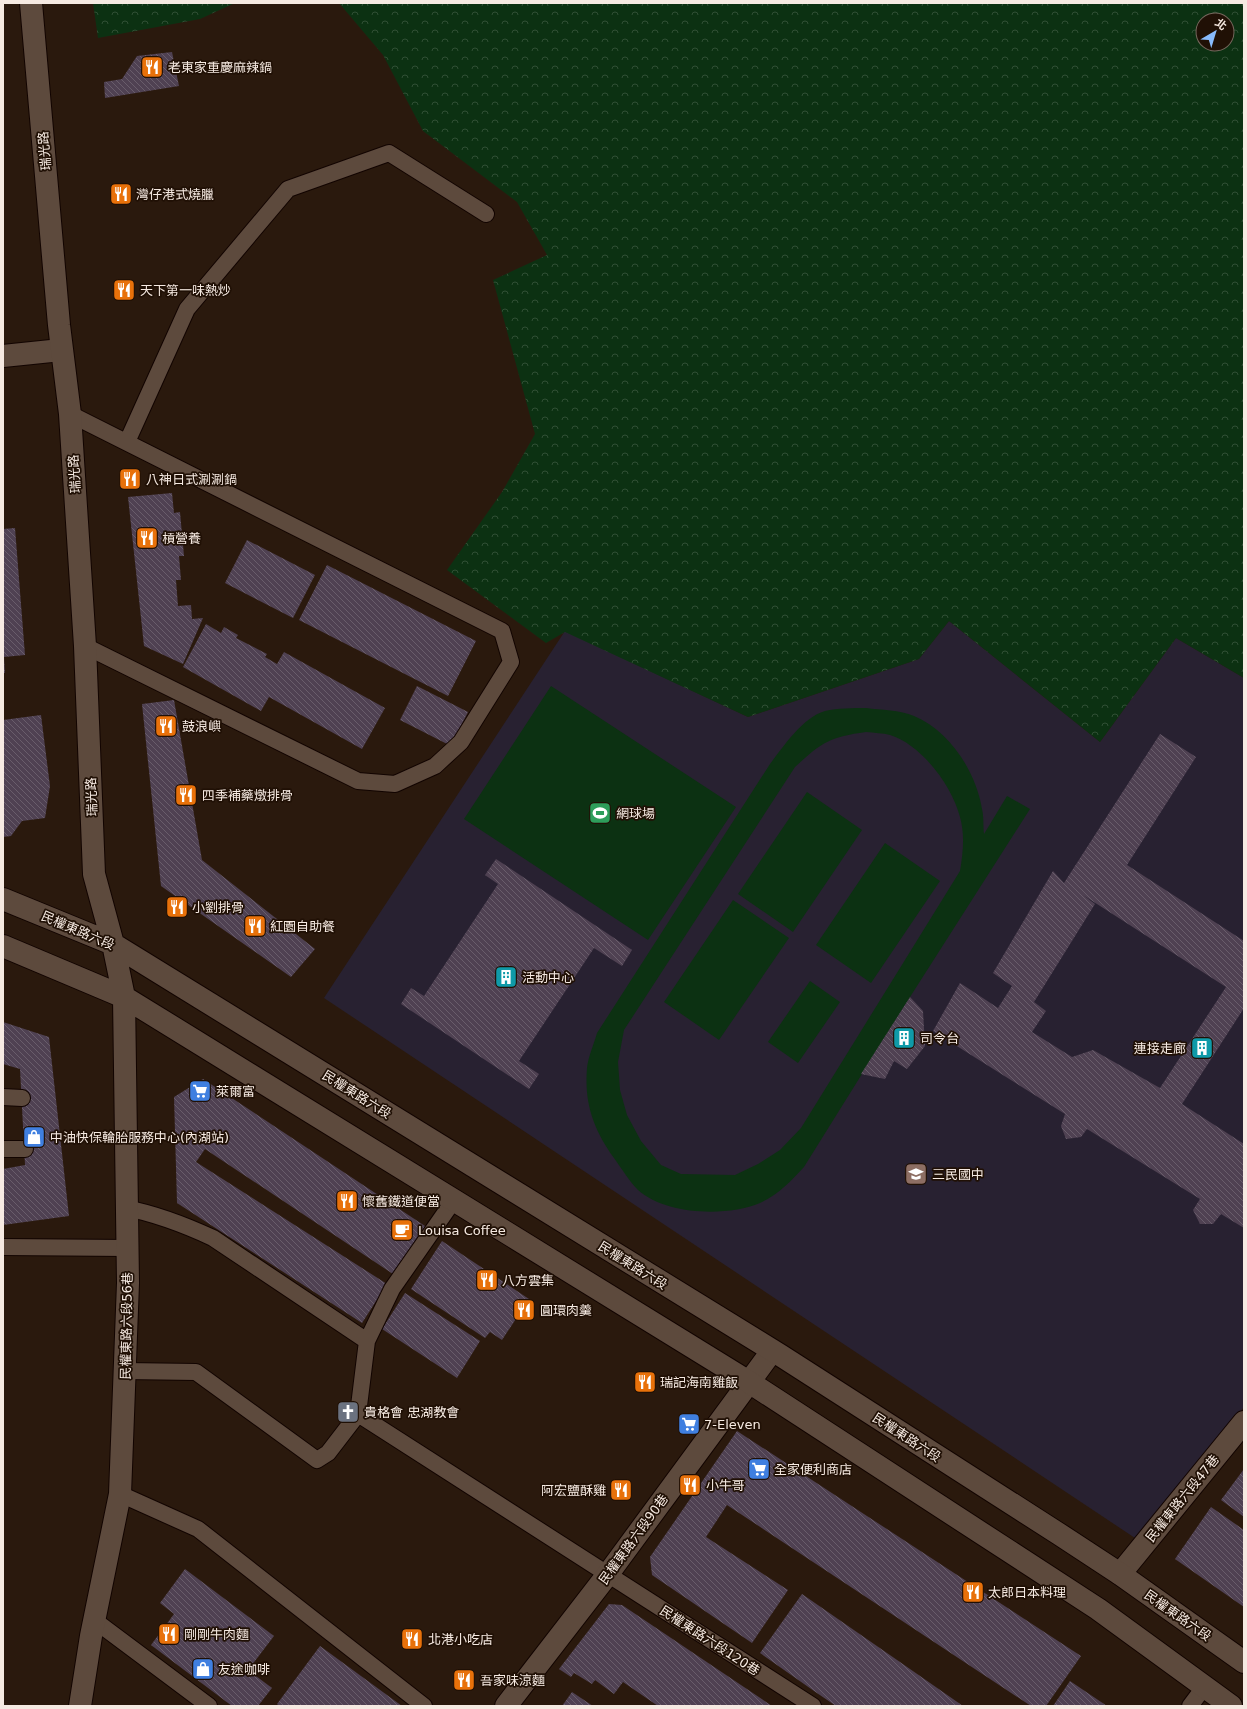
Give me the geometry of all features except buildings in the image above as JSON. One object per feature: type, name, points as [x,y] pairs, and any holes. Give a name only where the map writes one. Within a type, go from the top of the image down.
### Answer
[{"type":"main road","name":"瑞光路","points":[[31,3],[61,350],[70,414],[85,646],[94,874],[114,944]]},
{"type":"main road","points":[[3,356],[61,350]]},
{"type":"main road","name":"民權東路六段","points":[[3,899],[114,944],[772,1350],[1120,1574],[1244,1662]]},
{"type":"main road","name":"民權東路六段56巷","points":[[80,1706],[94,1620],[120,1494],[128,1283],[124,997],[114,944]]},
{"type":"main road","points":[[3,946],[124,997],[749,1382],[1098,1609],[1231,1706]]},
{"type":"main road","name":"民權東路六段90巷","points":[[506,1706],[608,1574],[772,1350]]},
{"type":"main road","name":"民權東路六段47巷","points":[[1120,1574],[1244,1422]]},
{"type":"lane","points":[[127,442],[187,309],[288,189],[390,153],[486,214]]},
{"type":"lane","points":[[70,414],[502,630],[511,662],[461,742],[435,766],[395,784],[358,781],[85,646]]},
{"type":"lane","points":[[3,1097],[22,1098]]},
{"type":"lane","points":[[3,1149],[25,1149]]},
{"type":"lane","points":[[125,1371],[196,1372],[317,1460],[328,1454],[358,1414],[367,1341],[392,1289],[454,1200]]},
{"type":"lane","points":[[126,1208],[143,1211],[189,1226],[212,1238],[367,1341]]},
{"type":"lane","points":[[3,1247],[127,1248]]},
{"type":"lane","name":"民權東路六段120巷","points":[[358,1414],[813,1706]]},
{"type":"lane","points":[[120,1494],[198,1529],[424,1706]]},
{"type":"lane","points":[[94,1620],[210,1706]]},
{"type":"lane","points":[[1190,1706],[1205,1686]]},
{"type":"shaded area","name":"三民國中","points":[[949,621],[1100,742],[1176,638],[1244,678],[1244,1407],[1138,1540],[324,998],[565,631],[748,717],[919,659]]},
{"type":"green space","points":[[93,3],[235,3],[200,19],[98,38]]},
{"type":"green space","points":[[339,3],[1244,3],[1244,678],[1176,638],[1100,742],[949,621],[919,659],[748,717],[565,632],[546,643],[447,570],[502,492],[535,434],[493,280],[547,255],[517,202],[423,131],[383,55]]},
{"type":"green space","name":"網球場","points":[[551,686],[736,807],[648,940],[464,819]]},
{"type":"green space","points":[[866,708],[897,711],[914,716],[927,723],[950,742],[967,767],[974,781],[983,812],[984,834],[1007,796],[1030,809],[804,1167],[773,1196],[760,1203],[746,1207],[714,1212],[680,1209],[664,1205],[638,1190],[607,1148],[596,1127],[589,1105],[586,1081],[587,1068],[597,1033],[770,764],[787,741],[801,726],[817,714],[835,709]],"holes":[[[866,732],[887,734],[902,740],[924,757],[943,780],[956,805],[962,824],[963,844],[960,871],[801,1128],[780,1150],[758,1164],[735,1175],[681,1174],[661,1165],[641,1141],[627,1115],[620,1090],[618,1062],[624,1030],[795,767],[826,742],[843,736]]]},
{"type":"green space","points":[[807,792],[862,830],[793,932],[738,894]]},
{"type":"green space","points":[[885,843],[940,881],[871,983],[816,945]]},
{"type":"green space","points":[[733,900],[789,938],[719,1040],[664,1002]]},
{"type":"green space","points":[[810,981],[840,1002],[798,1063],[768,1042]]},
{"type":"place","name":"老東家重慶麻辣鍋","points":[[152,67]]},
{"type":"place","name":"灣仔港式燒臘","points":[[121,194]]},
{"type":"place","name":"天下第一味熱炒","points":[[124,290]]},
{"type":"place","name":"八神日式涮涮鍋","points":[[130,479]]},
{"type":"place","name":"槓營養","points":[[147,538]]},
{"type":"place","name":"鼓浪嶼","points":[[166,726]]},
{"type":"place","name":"四季補藥燉排骨","points":[[186,795]]},
{"type":"place","name":"網球場","points":[[600,813]]},
{"type":"place","name":"小劉排骨","points":[[177,907]]},
{"type":"place","name":"紅園自助餐","points":[[255,926]]},
{"type":"place","name":"活動中心","points":[[506,977]]},
{"type":"place","name":"司令台","points":[[904,1038]]},
{"type":"place","name":"連接走廊","points":[[1202,1048]]},
{"type":"place","name":"萊爾富","points":[[200,1091]]},
{"type":"place","name":"中油快保輪胎服務中心(內湖站)","points":[[34,1137]]},
{"type":"place","name":"三民國中","points":[[916,1174]]},
{"type":"place","name":"懷舊鐵道便當","points":[[347,1201]]},
{"type":"place","name":"Louisa Coffee","points":[[402,1230]]},
{"type":"place","name":"八方雲集","points":[[487,1280]]},
{"type":"place","name":"圓環肉羹","points":[[524,1310]]},
{"type":"place","name":"瑞記海南雞飯","points":[[645,1382]]},
{"type":"place","name":"貴格會 忠湖教會","points":[[348,1412]]},
{"type":"place","name":"7-Eleven","points":[[689,1424]]},
{"type":"place","name":"全家便利商店","points":[[759,1469]]},
{"type":"place","name":"小牛哥","points":[[690,1485]]},
{"type":"place","name":"阿宏鹽酥雞","points":[[621,1490]]},
{"type":"place","name":"太郎日本料理","points":[[973,1592]]},
{"type":"place","name":"剛剛牛肉麵","points":[[169,1634]]},
{"type":"place","name":"北港小吃店","points":[[412,1639]]},
{"type":"place","name":"友途咖啡","points":[[203,1669]]},
{"type":"place","name":"吾家味涼麵","points":[[464,1680]]}]
